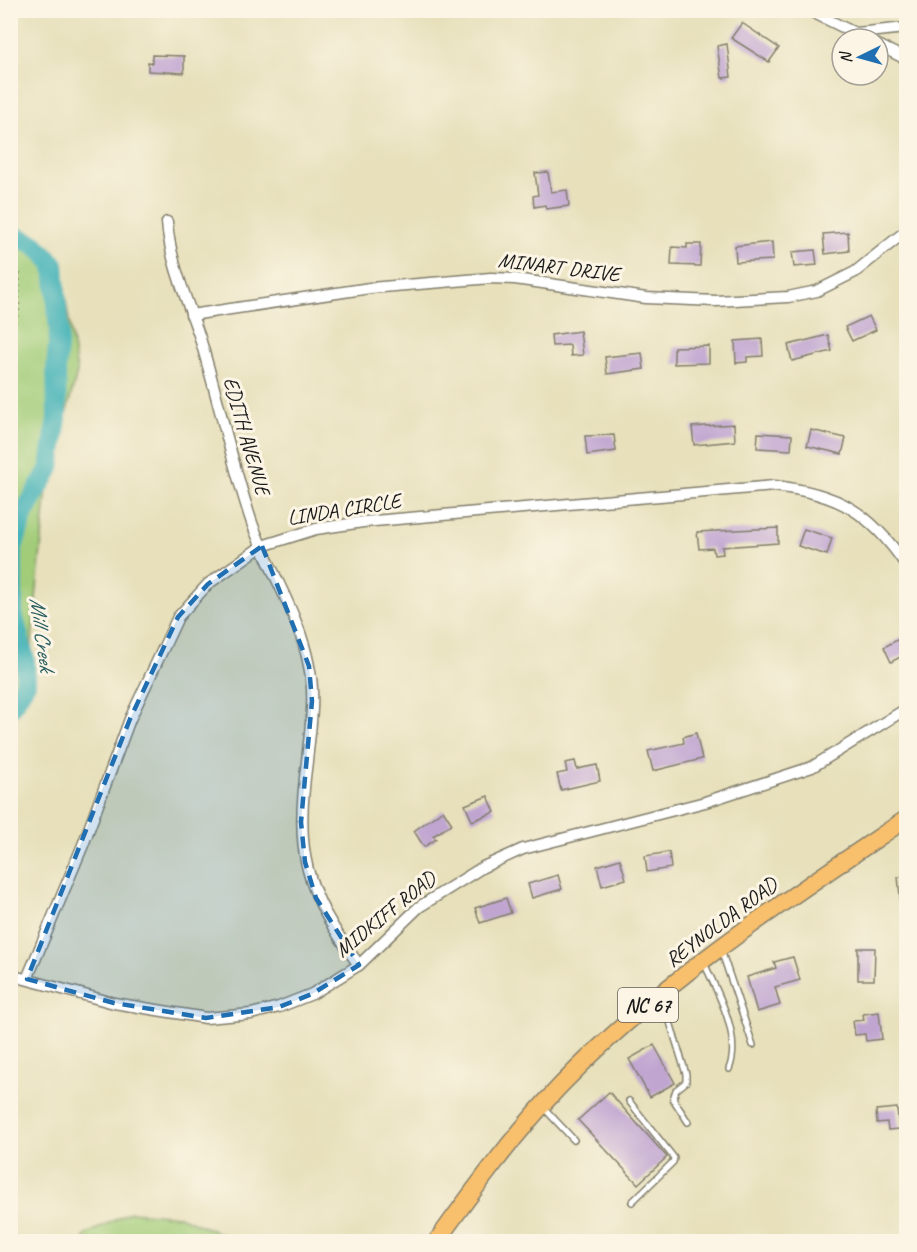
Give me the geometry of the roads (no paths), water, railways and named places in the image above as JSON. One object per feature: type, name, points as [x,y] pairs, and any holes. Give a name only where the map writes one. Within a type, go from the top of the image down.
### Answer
[{"type":"main road","name":"REYNOLDA ROAD","points":[[436,1242],[496,1160],[542,1106],[627,1023],[755,921],[906,819]]},
{"type":"street","points":[[811,11],[840,27]]},
{"type":"street","points":[[890,31],[906,28]]},
{"type":"street","points":[[890,51],[906,59]]},
{"type":"street","name":"EDITH AVENUE","points":[[167,222],[169,247],[235,469],[262,546],[298,632],[309,666],[312,701],[301,822],[305,862],[316,898],[358,964]]},
{"type":"street","name":"MINART DRIVE","points":[[191,315],[370,288],[491,278],[515,279],[646,298],[716,301],[788,297],[817,291],[855,272],[906,231]]},
{"type":"street","name":"LINDA CIRCLE","points":[[27,979],[83,845],[130,719],[178,617],[208,584],[262,546],[316,529],[363,522],[774,486],[809,490],[843,503],[872,523],[906,565]]},
{"type":"street","name":"MIDKIFF ROAD","points":[[10,975],[114,1003],[206,1018],[251,1014],[279,1006],[312,994],[358,964],[419,907],[483,867],[523,849],[705,802],[812,767],[906,709]]},
{"type":"lane","points":[[720,949],[753,1045]]},
{"type":"lane","points":[[703,962],[714,986],[735,1049],[729,1069]]},
{"type":"lane","points":[[661,995],[686,1074],[686,1082],[676,1090],[673,1099],[688,1122]]},
{"type":"lane","points":[[629,1101],[674,1158],[673,1162],[632,1202]]},
{"type":"lane","points":[[542,1106],[574,1140]]},
{"type":"waterway","name":"Mill Creek","points":[[10,234],[34,244],[54,264],[59,333],[56,368],[57,417],[50,468],[24,513],[13,548],[13,614],[25,660],[26,683],[10,708]]}]
